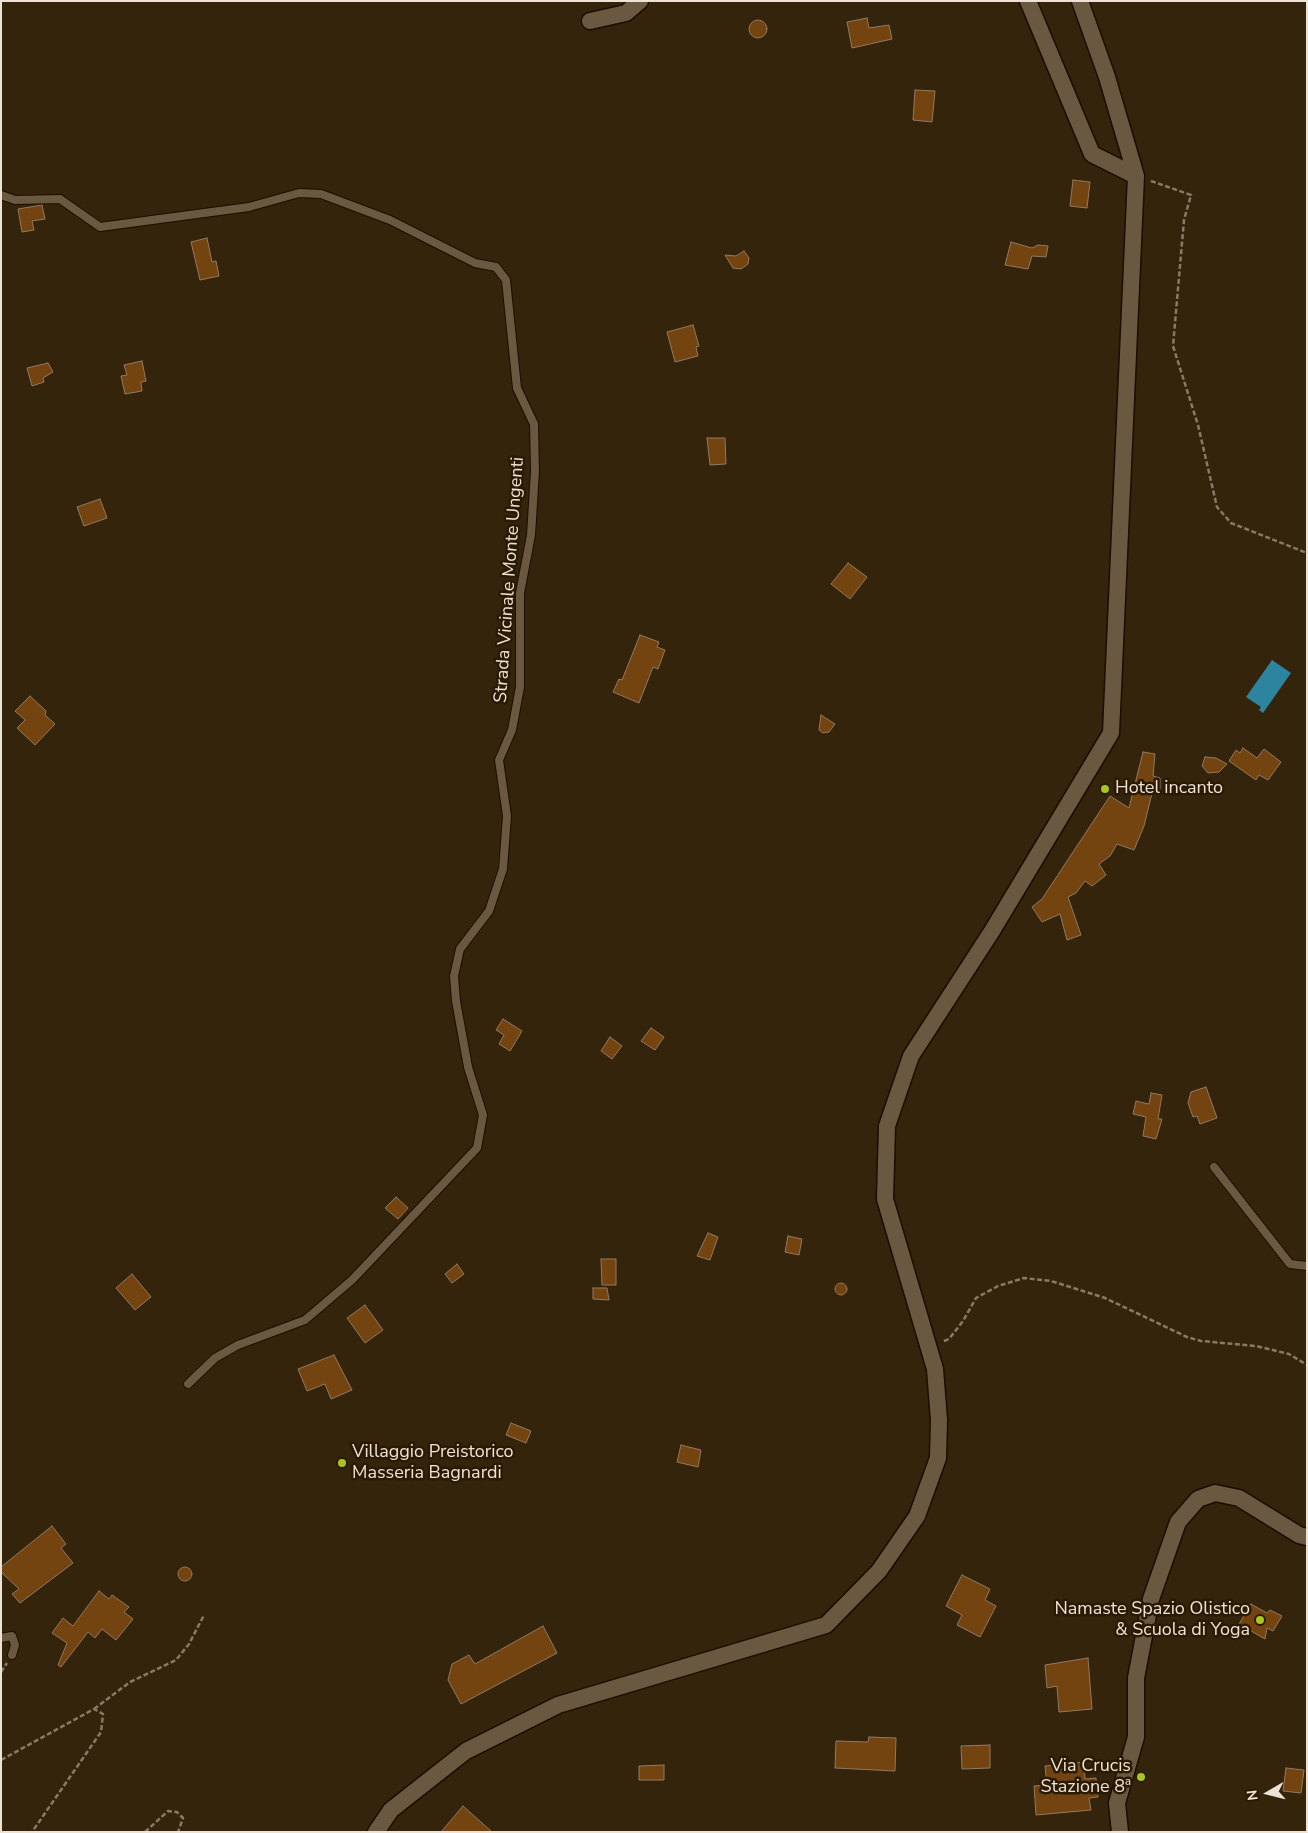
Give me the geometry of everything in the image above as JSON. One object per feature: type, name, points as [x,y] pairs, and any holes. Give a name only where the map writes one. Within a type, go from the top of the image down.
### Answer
[{"type":"street","points":[[590,21],[626,13],[640,1]]},
{"type":"street","points":[[1028,1],[1092,154],[1136,176]]},
{"type":"street","points":[[376,1832],[391,1810],[466,1751],[558,1705],[826,1625],[878,1571],[917,1516],[938,1458],[939,1420],[935,1369],[885,1199],[887,1126],[911,1056],[992,931],[1111,733],[1136,176],[1107,77],[1080,1]]},
{"type":"street","points":[[1120,1832],[1118,1803],[1136,1737],[1136,1678],[1139,1660],[1151,1599],[1178,1522],[1198,1499],[1215,1493],[1240,1498],[1299,1535],[1307,1537]]},
{"type":"lane","name":"Strada Vicinale Monte Ungenti","points":[[1,195],[15,200],[60,199],[100,227],[249,207],[298,193],[321,194],[390,220],[476,263],[496,267],[506,280],[517,388],[534,424],[535,471],[531,535],[520,593],[520,687],[512,730],[499,760],[507,816],[503,869],[489,912],[460,949],[454,976],[456,1001],[468,1067],[482,1115],[477,1148],[352,1280],[305,1320],[238,1345],[215,1358],[188,1384]]},
{"type":"lane","points":[[1214,1167],[1290,1264],[1307,1266]]},
{"type":"lane","points":[[1,1638],[12,1636],[15,1645],[12,1654]]},
{"type":"path","points":[[1136,176],[1191,195],[1184,220],[1173,346],[1198,426],[1217,507],[1231,523],[1289,544],[1307,553]]},
{"type":"path","points":[[928,1348],[949,1339],[976,1298],[998,1286],[1024,1278],[1051,1281],[1105,1298],[1187,1337],[1256,1346],[1289,1354],[1307,1365]]},
{"type":"path","points":[[1,1760],[94,1709],[130,1682],[176,1660],[190,1644],[204,1615]]},
{"type":"path","points":[[32,1832],[100,1732],[103,1714],[94,1709]]},
{"type":"path","points":[[145,1832],[168,1811],[177,1812],[183,1818],[178,1832]]},
{"type":"water","points":[[1272,660],[1291,673],[1263,713],[1259,710],[1261,707],[1246,697]]},
{"type":"building","points":[[867,18],[869,28],[889,25],[892,39],[852,48],[847,22]]},
{"type":"building","points":[[758,20],[764,23],[767,29],[764,35],[758,38],[752,35],[749,29],[752,23]]},
{"type":"building","points":[[915,90],[935,91],[932,122],[913,120]]},
{"type":"building","points":[[1073,180],[1090,182],[1087,208],[1070,206]]},
{"type":"building","points":[[42,205],[45,219],[32,221],[34,230],[22,232],[18,209]]},
{"type":"building","points":[[207,238],[212,262],[216,261],[219,276],[200,280],[191,242]]},
{"type":"building","points":[[1011,242],[1032,248],[1038,245],[1048,246],[1046,257],[1032,256],[1028,269],[1005,265]]},
{"type":"building","points":[[744,251],[749,258],[748,264],[741,269],[733,268],[725,255],[736,256]]},
{"type":"building","points":[[693,325],[699,346],[696,347],[698,356],[675,362],[667,332]]},
{"type":"building","points":[[142,361],[146,381],[141,382],[142,391],[125,394],[121,376],[127,375],[124,365]]},
{"type":"building","points":[[48,363],[53,372],[43,378],[44,382],[32,386],[27,368]]},
{"type":"building","points":[[707,438],[725,438],[726,464],[710,465]]},
{"type":"building","points":[[100,499],[107,518],[84,526],[77,507]]},
{"type":"building","points":[[848,563],[867,577],[850,599],[831,584]]},
{"type":"building","points":[[640,635],[659,642],[657,647],[665,650],[658,669],[653,667],[639,703],[613,692],[619,679],[622,680]]},
{"type":"building","points":[[30,696],[46,711],[45,715],[55,724],[35,745],[17,728],[25,720],[15,711]]},
{"type":"building","points":[[821,715],[835,724],[829,732],[823,733],[819,730]]},
{"type":"building","points":[[1243,748],[1257,758],[1264,749],[1281,762],[1268,780],[1259,775],[1256,780],[1229,761],[1236,750],[1240,753]]},
{"type":"building","points":[[1143,752],[1155,754],[1153,776],[1160,778],[1160,793],[1152,793],[1144,826],[1134,850],[1117,844],[1110,856],[1099,864],[1106,875],[1092,886],[1085,881],[1076,893],[1068,897],[1081,935],[1067,940],[1060,914],[1042,922],[1032,907],[1042,899],[1110,796],[1129,808]]},
{"type":"building","points":[[1205,757],[1216,758],[1227,764],[1219,772],[1208,773],[1202,766]]},
{"type":"building","points":[[503,1019],[522,1031],[510,1051],[499,1044],[504,1035],[496,1030]]},
{"type":"building","points":[[651,1028],[664,1037],[655,1050],[641,1041]]},
{"type":"building","points":[[610,1037],[622,1046],[612,1059],[601,1051]]},
{"type":"building","points":[[1206,1087],[1217,1118],[1200,1124],[1197,1116],[1193,1117],[1188,1103],[1191,1092]]},
{"type":"building","points":[[1151,1093],[1162,1095],[1158,1119],[1162,1119],[1156,1139],[1143,1136],[1146,1117],[1133,1114],[1136,1101],[1149,1104]]},
{"type":"building","points":[[396,1197],[408,1208],[398,1219],[385,1208]]},
{"type":"building","points":[[708,1233],[718,1237],[710,1260],[697,1256]]},
{"type":"building","points":[[788,1236],[802,1239],[799,1255],[785,1252]]},
{"type":"building","points":[[601,1259],[616,1259],[616,1285],[602,1285]]},
{"type":"building","points":[[457,1264],[464,1274],[452,1283],[445,1274]]},
{"type":"building","points":[[132,1274],[151,1297],[135,1310],[116,1288]]},
{"type":"building","points":[[843,1283],[846,1284],[846,1294],[839,1295],[836,1294],[835,1287],[836,1284]]},
{"type":"building","points":[[593,1288],[607,1288],[609,1300],[593,1299]]},
{"type":"building","points":[[365,1305],[383,1330],[365,1343],[347,1318]]},
{"type":"building","points":[[334,1355],[352,1390],[331,1399],[325,1384],[307,1391],[298,1369]]},
{"type":"building","points":[[511,1423],[531,1431],[526,1443],[506,1435]]},
{"type":"building","points":[[681,1445],[701,1450],[698,1467],[677,1462]]},
{"type":"building","points":[[52,1526],[66,1544],[61,1548],[73,1563],[20,1603],[12,1594],[19,1589],[1,1572],[1,1567]]},
{"type":"building","points":[[182,1567],[188,1567],[192,1574],[188,1581],[182,1581],[178,1577],[178,1571]]},
{"type":"building","points":[[962,1575],[990,1589],[985,1600],[996,1606],[980,1637],[957,1625],[962,1615],[946,1606]]},
{"type":"building","points":[[99,1591],[109,1599],[112,1595],[129,1607],[124,1612],[133,1619],[116,1640],[102,1629],[95,1638],[88,1632],[61,1667],[58,1665],[67,1643],[52,1633],[63,1618],[73,1626]]},
{"type":"building","name":"Namaste Spazio Olistico & Scuola di Yoga","points":[[1251,1604],[1267,1613],[1270,1610],[1282,1616],[1273,1631],[1267,1628],[1265,1639],[1239,1624]]},
{"type":"building","points":[[543,1626],[557,1653],[461,1704],[448,1680],[452,1664],[469,1655],[475,1664]]},
{"type":"building","points":[[1088,1658],[1092,1709],[1059,1712],[1057,1686],[1047,1688],[1045,1665]]},
{"type":"building","points":[[869,1737],[896,1738],[895,1771],[835,1768],[836,1741],[868,1742]]},
{"type":"building","points":[[990,1745],[990,1768],[962,1769],[961,1746]]},
{"type":"building","points":[[1084,1762],[1085,1779],[1096,1778],[1098,1797],[1089,1798],[1091,1810],[1036,1815],[1034,1786],[1047,1785],[1045,1766]]},
{"type":"building","points":[[664,1765],[664,1780],[639,1780],[639,1766]]},
{"type":"building","points":[[1286,1768],[1304,1770],[1301,1793],[1283,1791]]},
{"type":"building","points":[[463,1806],[492,1832],[441,1832]]},
{"type":"place","name":"Hotel incanto","points":[[1105,789]]},
{"type":"place","name":"Villaggio Preistorico Masseria Bagnardi","points":[[342,1463]]},
{"type":"place","name":"Namaste Spazio Olistico & Scuola di Yoga","points":[[1260,1620]]},
{"type":"place","name":"Via Crucis Stazione 8ª","points":[[1141,1777]]}]
